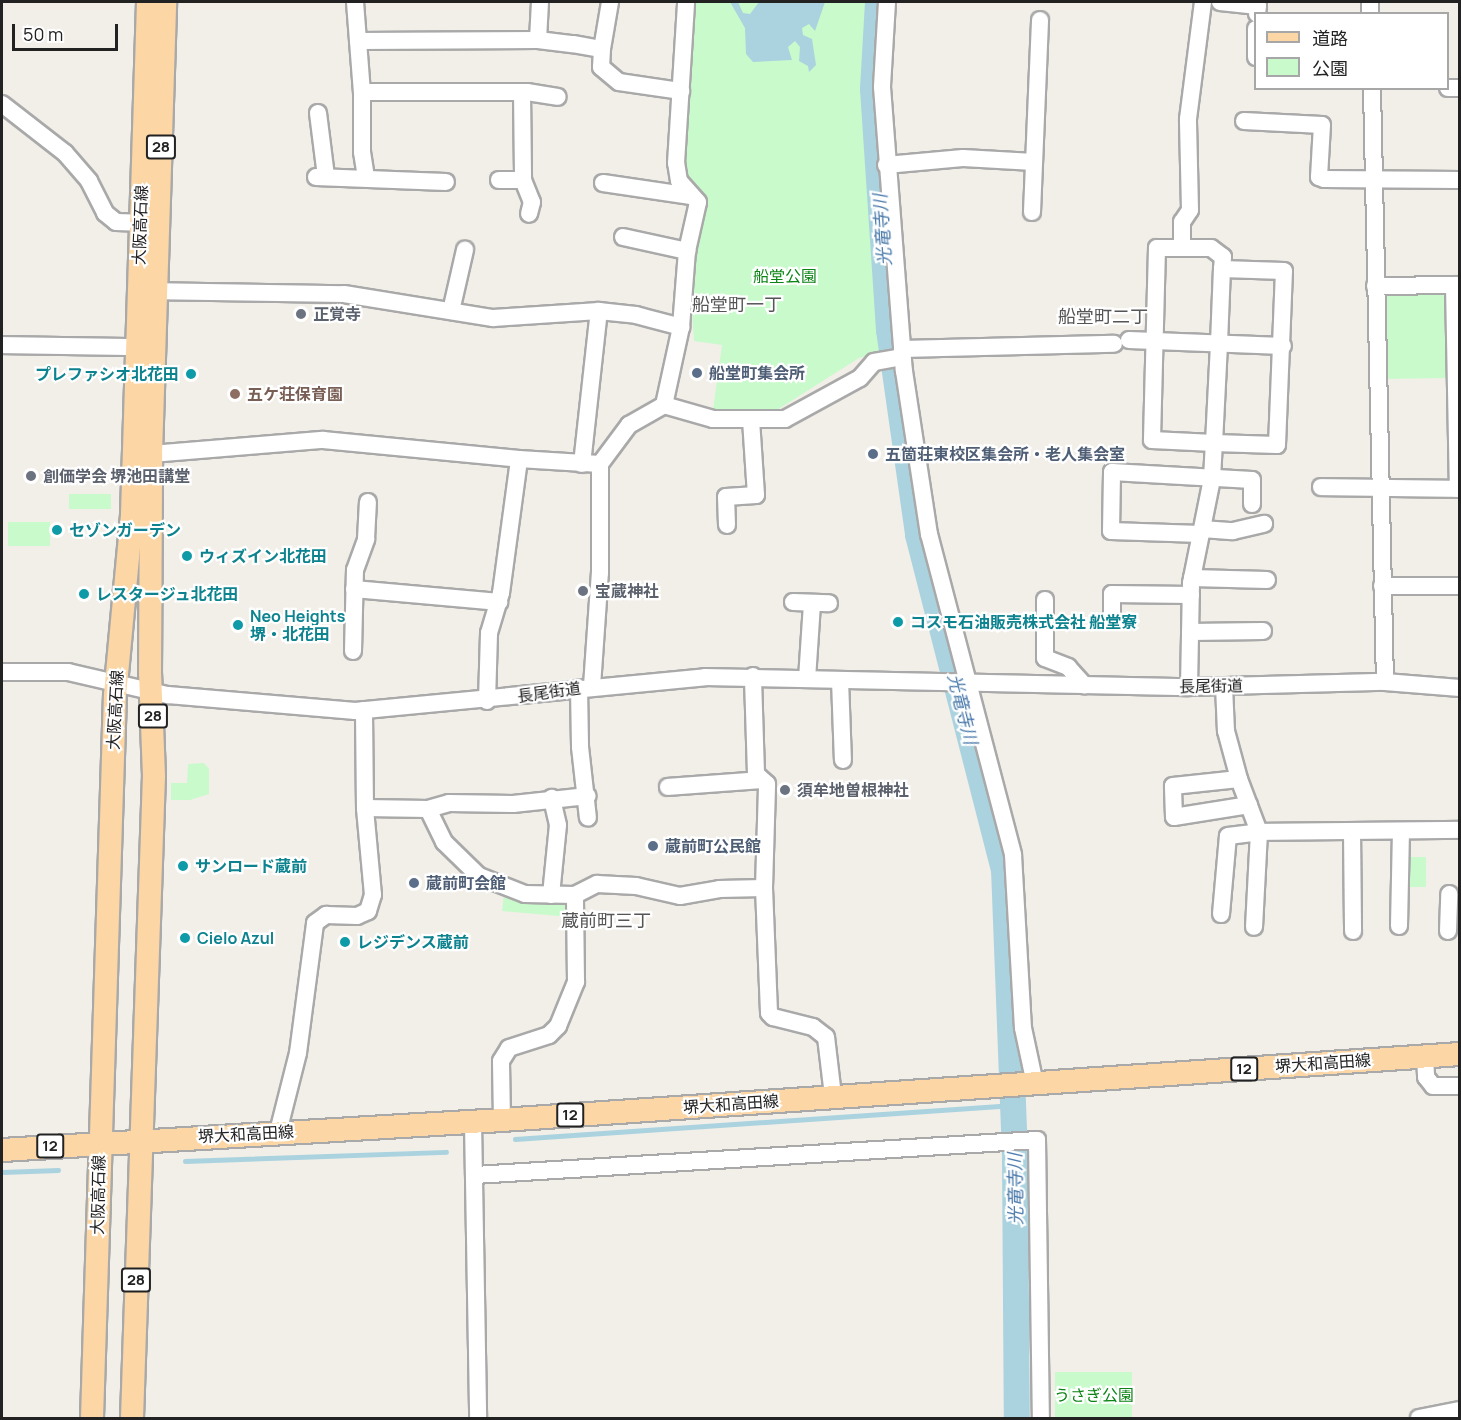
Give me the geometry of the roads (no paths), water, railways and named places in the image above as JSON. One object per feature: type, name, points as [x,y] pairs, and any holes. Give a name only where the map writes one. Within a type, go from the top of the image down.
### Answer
[{"type":"main road","name":"大阪高石線","points":[[132,1419],[154,776],[147,291],[140,223],[148,2]]},
{"type":"main road","name":"大阪高石線","points":[[93,1419],[99,1142],[115,683],[132,518],[136,347],[147,291],[165,2]]},
{"type":"main road","name":"堺大和高田線","points":[[2,1150],[99,1142],[474,1122],[1460,1054]]},
{"type":"street","points":[[355,2],[363,92],[362,152],[366,178]]},
{"type":"street","points":[[538,40],[540,2]]},
{"type":"street","points":[[610,2],[601,67],[619,82],[681,91]]},
{"type":"street","points":[[664,405],[681,327],[687,251],[698,202],[679,181],[676,163],[686,2]]},
{"type":"street","points":[[887,2],[882,87],[886,165],[902,354],[929,534],[959,684],[1012,855],[1023,1028],[1032,1084]]},
{"type":"street","points":[[1182,248],[1182,222],[1190,210],[1188,119],[1203,2]]},
{"type":"street","points":[[1220,2],[1258,6],[1257,12]]},
{"type":"street","points":[[1032,212],[1040,20]]},
{"type":"street","points":[[358,41],[538,40],[602,49]]},
{"type":"street","points":[[1372,90],[1385,682]]},
{"type":"street","points":[[363,92],[522,92],[558,97]]},
{"type":"street","points":[[522,92],[523,180],[532,202],[530,214]]},
{"type":"street","points":[[2,104],[65,153],[89,182],[105,213],[116,222],[140,223]]},
{"type":"street","points":[[318,113],[321,176],[446,182]]},
{"type":"street","points":[[1244,121],[1322,125],[1319,177],[1460,180]]},
{"type":"street","points":[[886,165],[963,158],[1034,162]]},
{"type":"street","points":[[499,180],[523,180]]},
{"type":"street","points":[[603,183],[691,196]]},
{"type":"street","points":[[623,237],[687,251]]},
{"type":"street","points":[[1189,687],[1191,587],[1212,479],[1214,443],[1219,343],[1222,269],[1223,257],[1211,248],[1158,248],[1152,440],[1214,443],[1277,445],[1284,271],[1222,269]]},
{"type":"street","points":[[451,311],[465,250]]},
{"type":"street","points":[[1321,487],[1459,489],[1457,285],[1375,286]]},
{"type":"street","points":[[147,291],[344,294],[493,318],[599,311],[636,315],[681,327]]},
{"type":"street","points":[[582,464],[599,311]]},
{"type":"street","points":[[588,818],[588,796],[580,747],[585,687],[600,573],[600,464],[629,425],[664,405],[713,419],[785,419],[860,378],[883,358],[902,354],[1122,341],[1282,346]]},
{"type":"street","points":[[2,345],[136,347]]},
{"type":"street","points":[[727,525],[726,497],[756,495],[751,420]]},
{"type":"street","points":[[151,454],[323,440],[519,459],[600,464]]},
{"type":"street","points":[[487,701],[489,633],[500,603],[519,459]]},
{"type":"street","points":[[1252,504],[1252,480],[1112,472],[1111,531],[1233,531],[1264,524]]},
{"type":"street","points":[[352,651],[354,589],[366,539],[368,502]]},
{"type":"street","points":[[1112,621],[1112,594],[1267,580]]},
{"type":"street","points":[[1382,586],[1460,586]]},
{"type":"street","points":[[354,589],[500,603]]},
{"type":"street","points":[[1045,600],[1045,658],[1068,667],[1085,686]]},
{"type":"street","points":[[793,602],[829,603]]},
{"type":"street","points":[[807,679],[812,603]]},
{"type":"street","points":[[1190,632],[1263,631]]},
{"type":"street","name":"長尾街道","points":[[2,672],[69,672],[152,691],[314,710],[364,710],[487,701],[585,687],[753,676],[959,684],[1189,687],[1385,682],[1460,688]]},
{"type":"street","points":[[753,676],[756,774],[767,784],[764,888],[769,1013],[772,1017],[813,1027],[826,1037],[833,1096]]},
{"type":"street","points":[[840,680],[843,760]]},
{"type":"street","points":[[1224,686],[1226,731],[1239,779],[1259,831],[1254,927]]},
{"type":"street","points":[[278,1132],[298,1053],[315,922],[326,915],[357,916],[368,911],[373,895],[365,808],[364,710]]},
{"type":"street","points":[[1239,779],[1173,786],[1174,817],[1249,805]]},
{"type":"street","points":[[668,787],[761,780]]},
{"type":"street","points":[[365,808],[428,809],[449,803],[513,804],[552,798],[588,796]]},
{"type":"street","points":[[551,895],[558,825],[552,798]]},
{"type":"street","points":[[428,809],[444,842],[479,876],[525,894],[574,895],[597,884],[636,886],[680,896],[718,889],[764,888]]},
{"type":"street","points":[[1221,914],[1228,836],[1259,831],[1460,830]]},
{"type":"street","points":[[1352,831],[1353,931]]},
{"type":"street","points":[[1399,926],[1401,831]]},
{"type":"street","points":[[1449,894],[1452,923]]},
{"type":"street","points":[[502,1120],[501,1061],[509,1048],[549,1035],[558,1026],[576,982],[574,895]]},
{"type":"street","points":[[1425,1056],[1426,1077],[1433,1086],[1460,1086]]},
{"type":"street","points":[[474,1122],[478,1419]]},
{"type":"street","points":[[475,1175],[1037,1140],[1041,1419]]},
{"type":"street","points":[[1419,1419],[1460,1410]]},
{"type":"water","points":[[730,2],[738,2],[743,13],[750,14],[759,2],[825,2],[815,31],[809,24],[802,28],[803,35],[812,39],[816,65],[809,72],[808,66],[799,61],[800,47],[795,41],[788,47],[792,60],[753,62],[746,54],[745,28]]},
{"type":"waterway","name":"光竜寺川","points":[[878,2],[873,89],[889,330],[918,535],[1004,869],[1015,1160],[1017,1418]]},
{"type":"waterway","points":[[515,1139],[1014,1105]]},
{"type":"waterway","points":[[185,1161],[446,1152]]},
{"type":"waterway","points":[[2,1172],[58,1170]]},
{"type":"place","name":"正覚寺","points":[[301,314]]},
{"type":"place","name":"船堂町集会所","points":[[697,373]]},
{"type":"place","name":"プレファシオ北花田","points":[[191,374]]},
{"type":"place","name":"五ケ荘保育園","points":[[235,394]]},
{"type":"place","name":"五箇荘東校区集会所・老人集会室","points":[[873,454]]},
{"type":"place","name":"創価学会 堺池田講堂","points":[[31,476]]},
{"type":"place","name":"セゾンガーデン","points":[[57,530]]},
{"type":"place","name":"ウィズイン北花田","points":[[187,556]]},
{"type":"place","name":"宝蔵神社","points":[[583,591]]},
{"type":"place","name":"レスタージュ北花田","points":[[84,594]]},
{"type":"place","name":"コスモ石油販売株式会社 船堂寮","points":[[898,622]]},
{"type":"place","name":"Neo Heights 堺・北花田","points":[[238,625]]},
{"type":"place","name":"須牟地曽根神社","points":[[785,790]]},
{"type":"place","name":"蔵前町公民館","points":[[653,846]]},
{"type":"place","name":"サンロード蔵前","points":[[183,866]]},
{"type":"place","name":"蔵前町会館","points":[[414,883]]},
{"type":"place","name":"Cielo Azul","points":[[185,938]]},
{"type":"place","name":"レジデンス蔵前","points":[[345,942]]},
{"type":"district","name":"船堂町一丁","points":[[737,304]]},
{"type":"district","name":"船堂町二丁","points":[[1103,316]]},
{"type":"district","name":"蔵前町三丁","points":[[606,920]]},
{"type":"park label","name":"船堂公園","points":[[785,276]]},
{"type":"park label","name":"うさぎ公園","points":[[1094,1395]]}]
